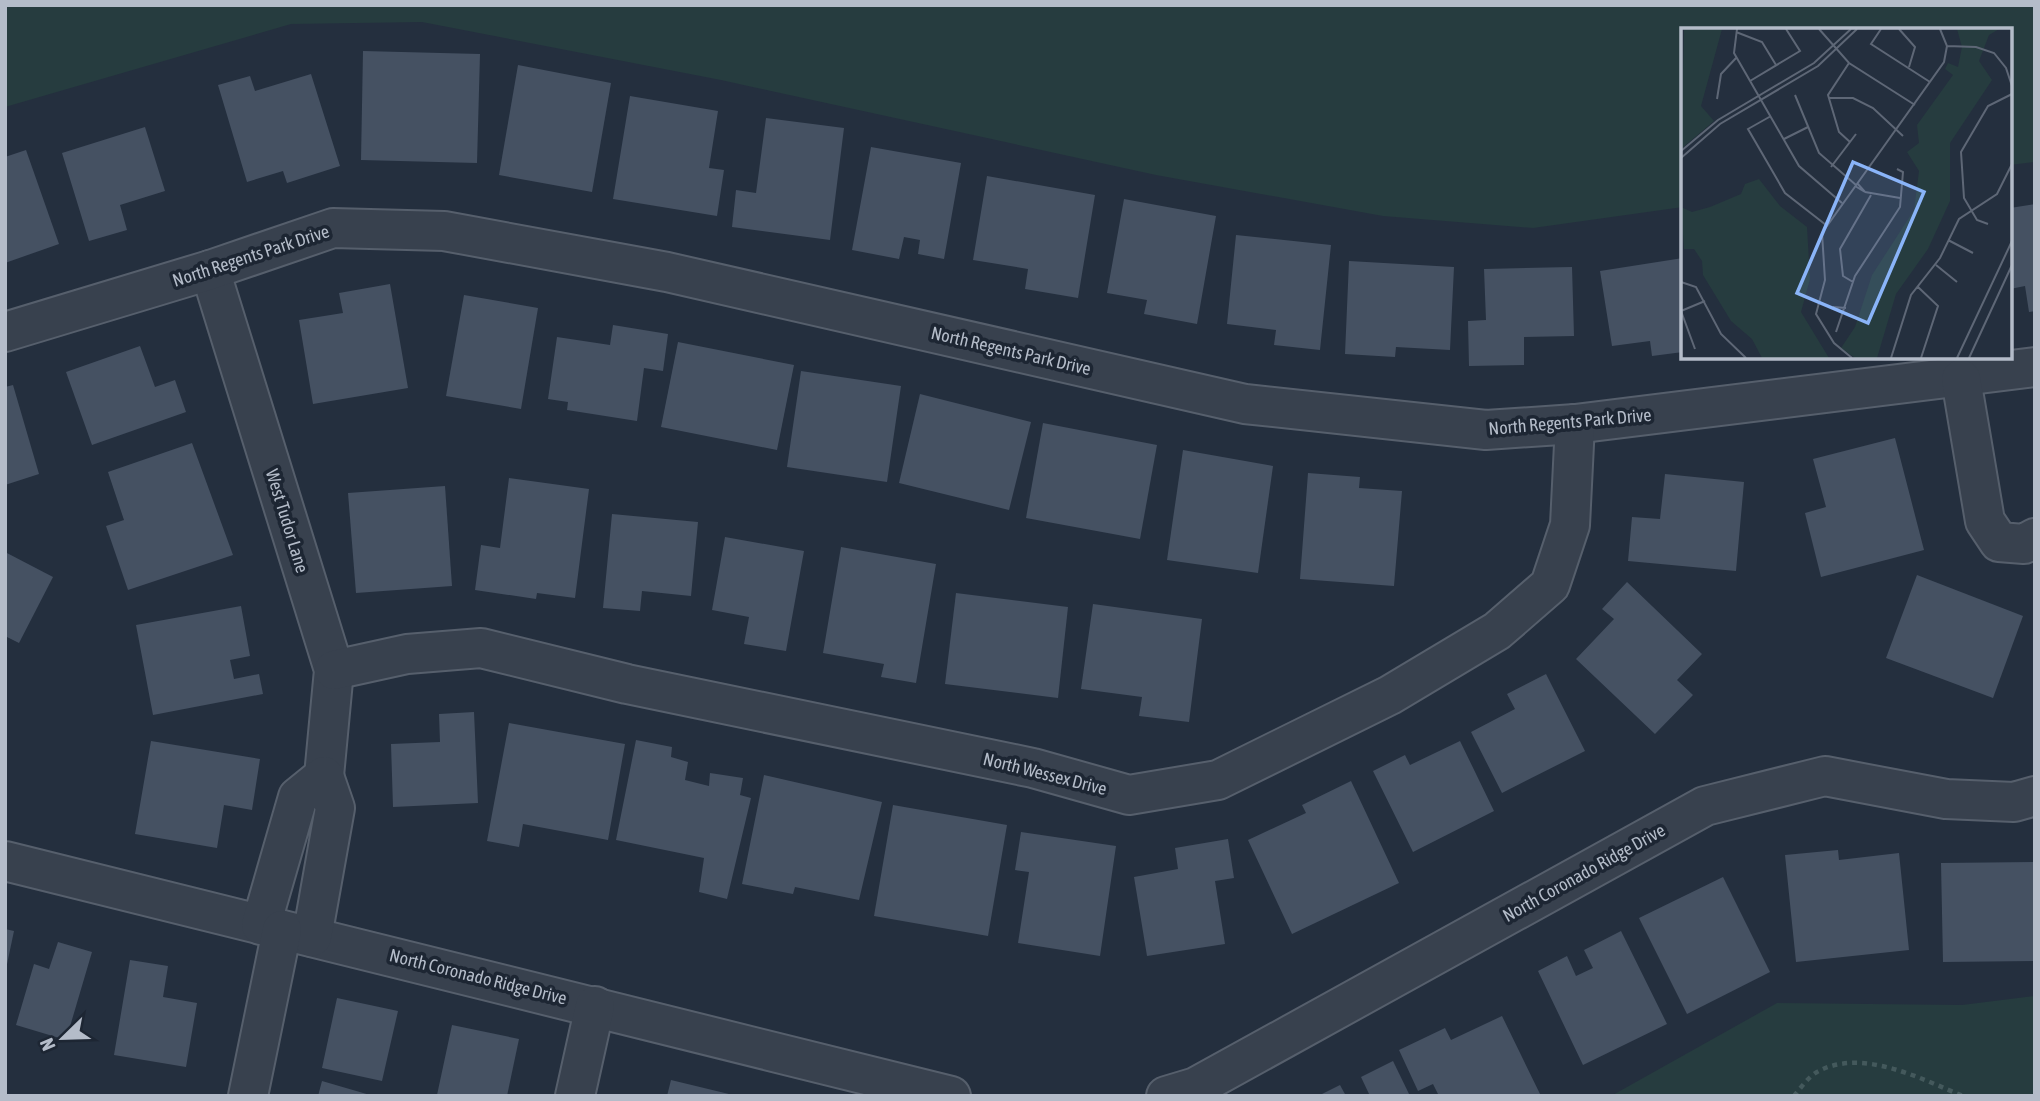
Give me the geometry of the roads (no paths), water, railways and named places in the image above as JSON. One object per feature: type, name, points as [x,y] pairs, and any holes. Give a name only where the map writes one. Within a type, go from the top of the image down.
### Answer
[{"type":"street","name":"North Regents Park Drive","points":[[5,332],[210,270],[333,228],[444,231],[667,272],[1245,404],[1486,430],[1575,424],[2034,372]]},
{"type":"street","name":"West Tudor Lane","points":[[210,270],[334,670],[324,776],[335,808],[285,931]]},
{"type":"street","points":[[1961,379],[1984,520],[1999,542],[2024,544],[2035,538]]},
{"type":"street","name":"North Wessex Drive","points":[[334,670],[407,654],[481,648],[627,684],[1033,768],[1129,795],[1218,780],[1402,688],[1497,631],[1550,585],[1570,525],[1575,424]]},
{"type":"street","points":[[248,1096],[285,931],[298,797],[324,776]]},
{"type":"street","name":"North Coronado Ridge Drive","points":[[1166,1096],[1196,1087],[1705,806],[1825,776],[1946,799],[2014,802],[2035,796]]},
{"type":"street","name":"North Coronado Ridge Drive","points":[[5,861],[951,1096]]},
{"type":"street","points":[[575,1096],[595,1006]]}]
